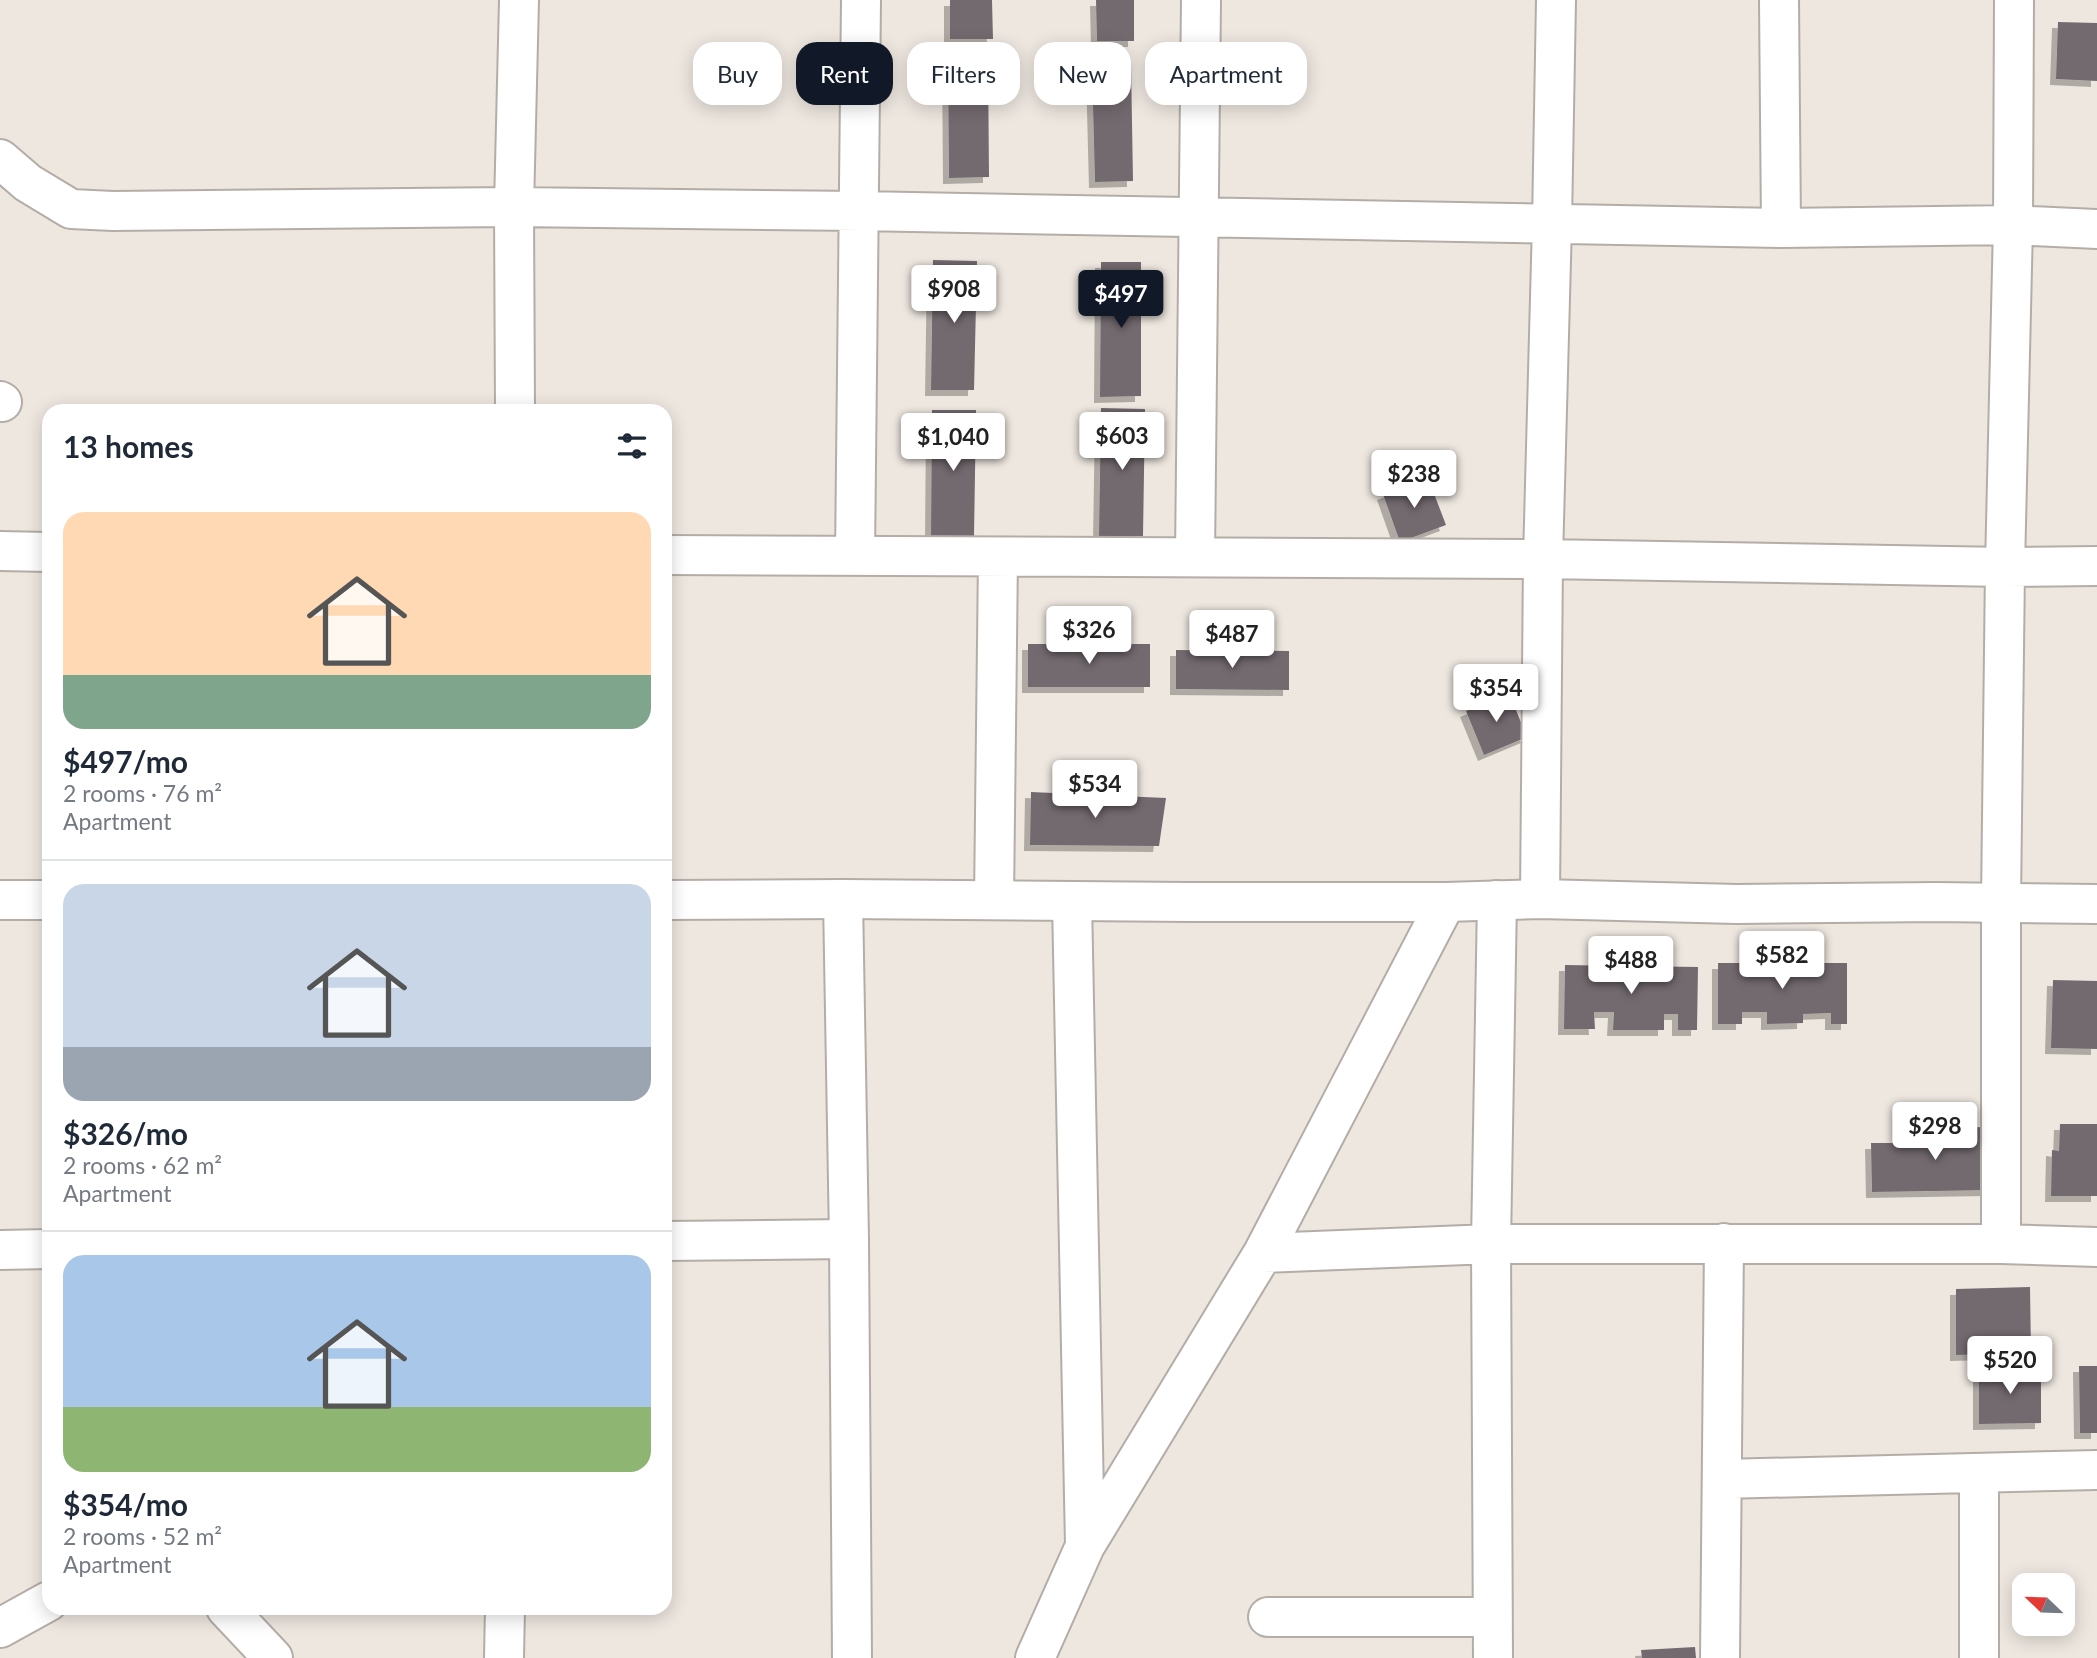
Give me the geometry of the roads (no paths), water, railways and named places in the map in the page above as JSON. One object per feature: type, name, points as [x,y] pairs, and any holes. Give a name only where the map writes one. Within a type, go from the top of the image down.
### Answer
[{"type":"street","points":[[514,404],[514,207],[519,0]]},
{"type":"street","points":[[855,556],[861,0]]},
{"type":"street","points":[[1195,557],[1201,0]]},
{"type":"street","points":[[1540,900],[1543,559],[1556,0]]},
{"type":"street","points":[[1779,0],[1781,228]]},
{"type":"street","points":[[2001,1244],[2001,902],[2013,225],[2014,0]]},
{"type":"street","points":[[0,159],[28,183],[71,209],[113,211],[514,207],[1781,228],[2013,225],[2097,229]]},
{"type":"street","points":[[0,551],[42,551]]},
{"type":"street","points":[[672,555],[1543,559],[2005,567],[2097,566]]},
{"type":"street","points":[[994,900],[998,557]]},
{"type":"street","points":[[844,899],[852,1658]]},
{"type":"street","points":[[0,900],[42,901]]},
{"type":"street","points":[[672,900],[1540,900],[1737,904],[2097,904]]},
{"type":"street","points":[[1493,1658],[1491,1244],[1497,900]]},
{"type":"street","points":[[1072,901],[1085,1546]]},
{"type":"street","points":[[1035,1658],[1085,1546],[1263,1253],[1446,902]]},
{"type":"street","points":[[672,1241],[849,1239]]},
{"type":"street","points":[[1720,1658],[1724,1243]]},
{"type":"street","points":[[1263,1253],[1491,1244],[2001,1244],[2097,1247]]},
{"type":"street","points":[[0,1250],[42,1250]]},
{"type":"street","points":[[1721,1479],[2097,1469]]},
{"type":"street","points":[[1979,1473],[1979,1658]]},
{"type":"street","points":[[0,1628],[42,1605]]},
{"type":"street","points":[[233,1615],[273,1658]]},
{"type":"street","points":[[504,1658],[505,1615]]},
{"type":"street","points":[[1268,1617],[1492,1617]]}]
